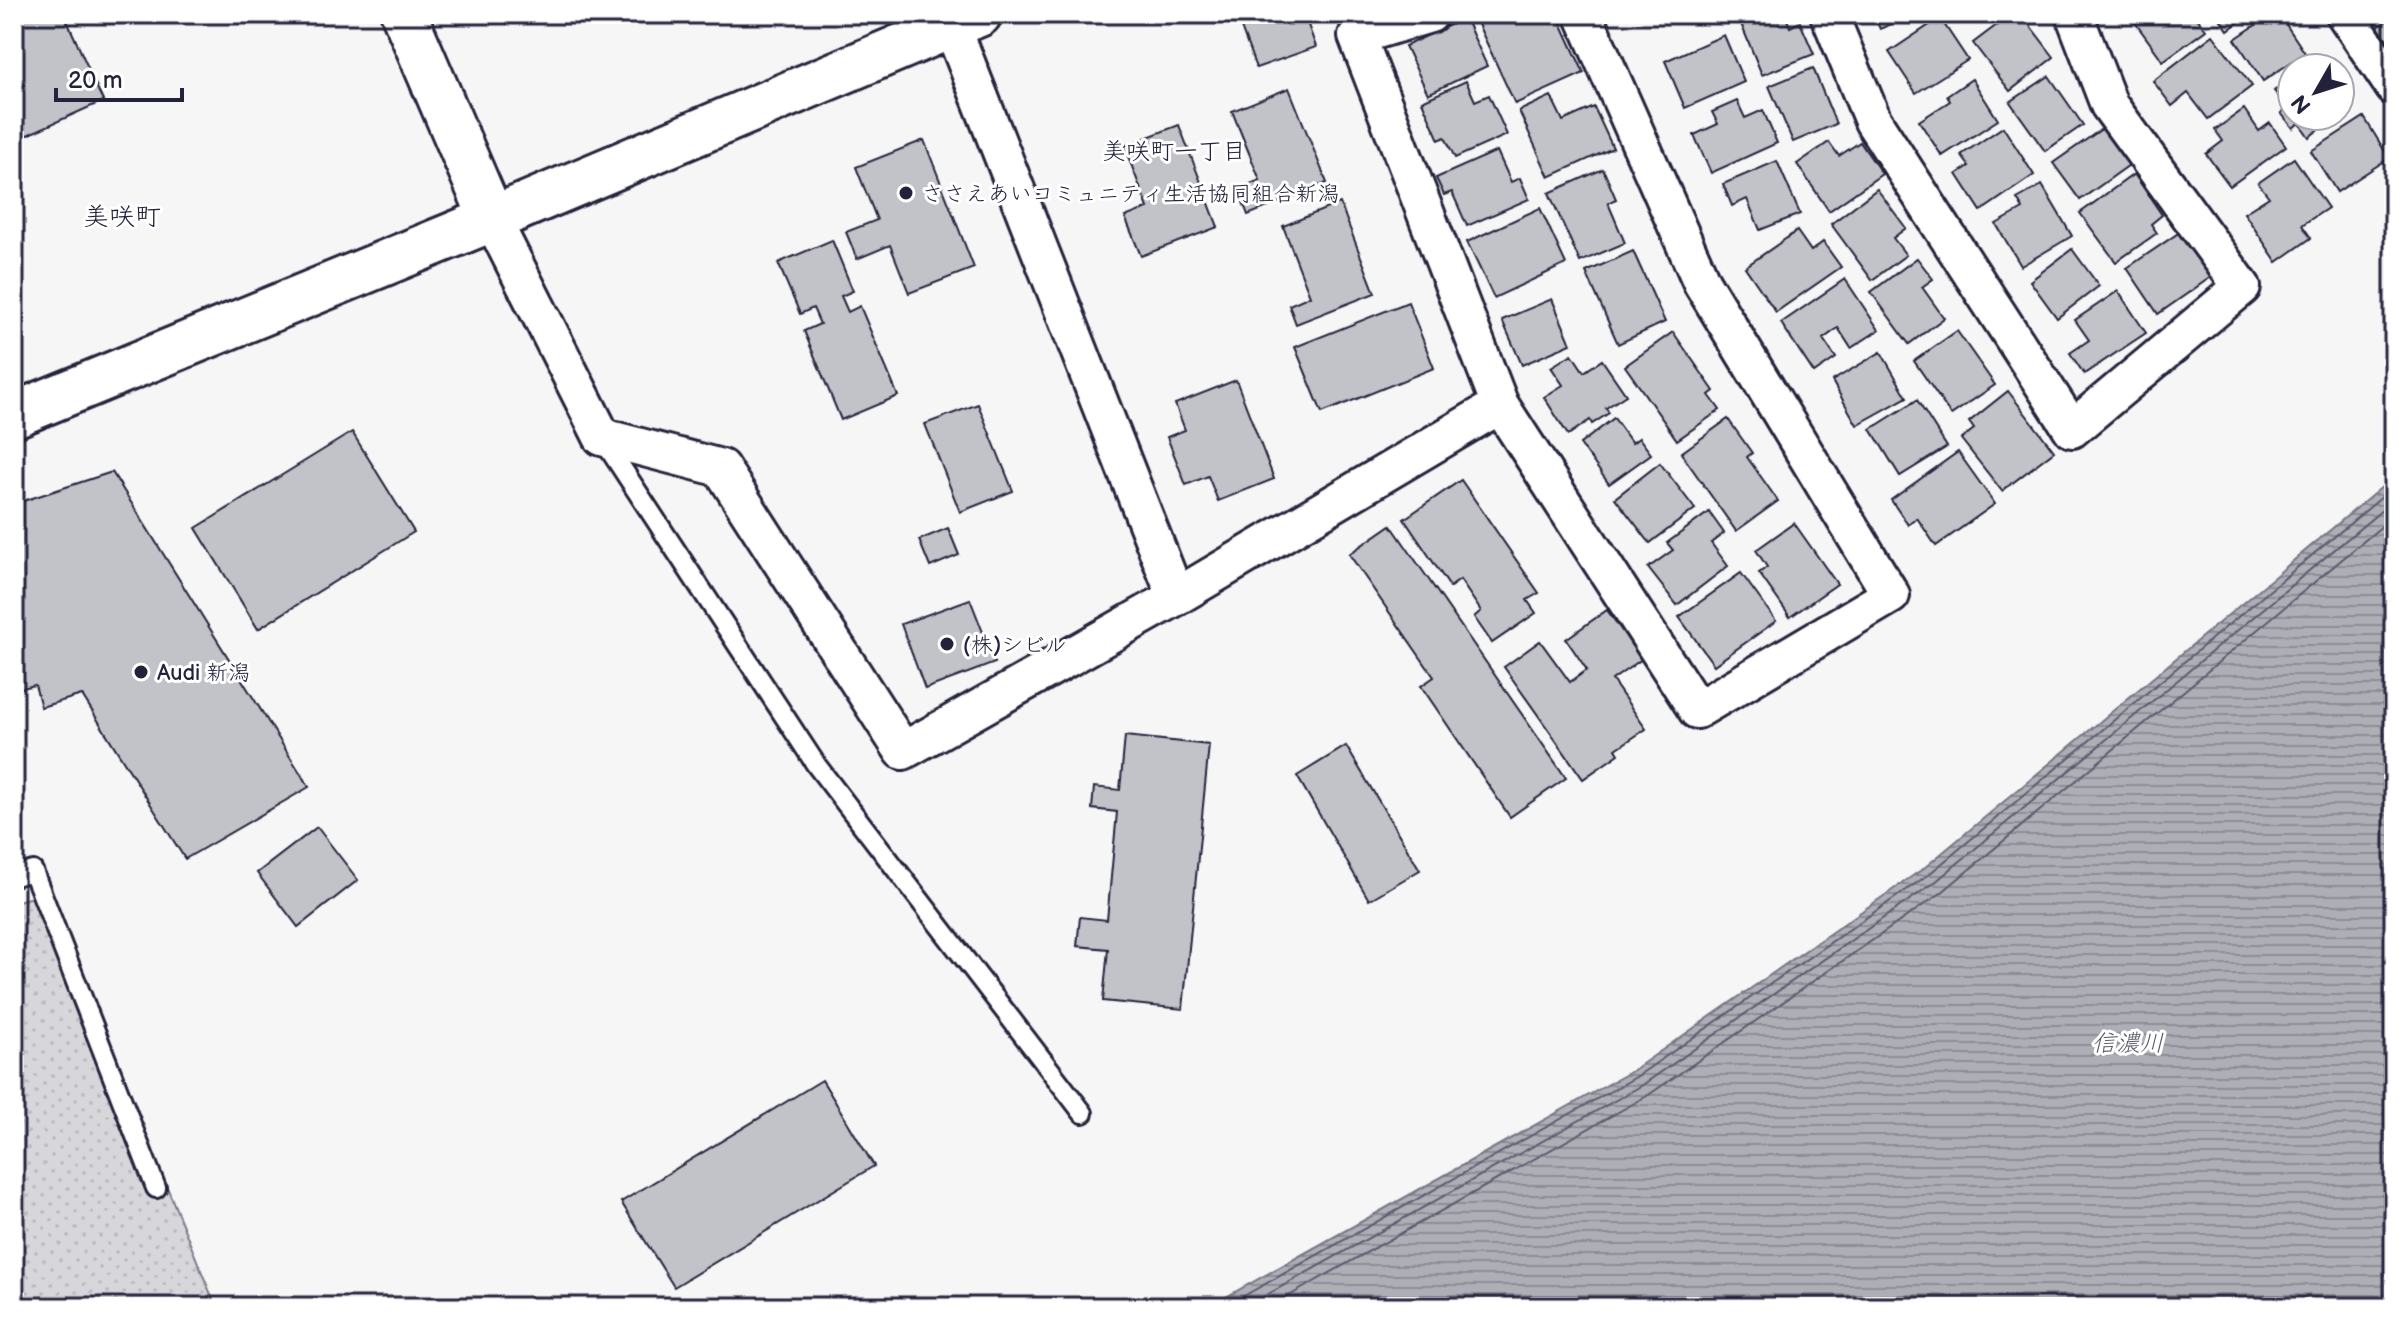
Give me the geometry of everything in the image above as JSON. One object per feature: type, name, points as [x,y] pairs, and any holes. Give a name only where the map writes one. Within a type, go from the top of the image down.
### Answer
[{"type":"street","points":[[404,14],[492,219],[602,437],[721,468],[903,751],[1176,597],[1500,405]]},
{"type":"street","points":[[1430,14],[1357,36],[1500,405],[1697,710],[1891,595],[1702,283],[1583,14]]},
{"type":"street","points":[[1829,14],[1873,121],[2072,429],[2242,287],[2109,105],[2074,14]]},
{"type":"street","points":[[2345,14],[2394,87]]},
{"type":"street","points":[[14,415],[492,219],[965,19],[1176,597]]},
{"type":"lane","points":[[602,437],[817,766],[1083,1113]]},
{"type":"lane","points":[[14,876],[33,871],[156,1188]]},
{"type":"shaded area","points":[[47,893],[216,1307],[14,1307],[14,902]]},
{"type":"water","name":"信濃川","points":[[2394,477],[2394,1307],[1208,1307],[1632,1071],[1924,868]]},
{"type":"building","points":[[14,14],[64,14],[103,101],[14,141]]},
{"type":"building","points":[[1236,14],[1304,14],[1316,47],[1256,68]]},
{"type":"building","points":[[1490,14],[1533,14],[1534,17],[1557,14],[1584,73],[1515,104],[1476,20]]},
{"type":"building","points":[[1737,14],[1785,14],[1790,27],[1800,22],[1814,54],[1762,75]]},
{"type":"building","points":[[1873,14],[1914,14],[1880,29]]},
{"type":"building","points":[[2129,14],[2194,14],[2206,30],[2163,61]]},
{"type":"building","points":[[2217,14],[2250,14],[2228,30]]},
{"type":"building","points":[[2272,14],[2279,14],[2304,52],[2276,52],[2276,72],[2263,81],[2235,39]]},
{"type":"building","points":[[2022,15],[2054,57],[2010,91],[1973,43],[2006,18],[2011,24]]},
{"type":"building","points":[[2394,15],[2394,49],[2378,27]]},
{"type":"building","points":[[1465,18],[1487,66],[1428,94],[1405,46]]},
{"type":"building","points":[[1940,18],[1968,60],[1916,93],[1889,52]]},
{"type":"building","points":[[1724,35],[1744,82],[1685,108],[1665,61]]},
{"type":"building","points":[[2213,35],[2252,86],[2208,119],[2188,93],[2172,106],[2153,81]]},
{"type":"building","points":[[1813,68],[1836,124],[1793,142],[1769,86]]},
{"type":"building","points":[[2049,76],[2083,125],[2045,151],[2010,102]]},
{"type":"building","points":[[1972,79],[1998,120],[1942,156],[1919,121],[1950,101],[1947,96]]},
{"type":"building","points":[[1466,81],[1475,101],[1489,95],[1507,135],[1455,158],[1445,137],[1439,140],[1422,101]]},
{"type":"building","points":[[1289,88],[1327,183],[1248,215],[1238,189],[1260,180],[1232,111]]},
{"type":"building","points":[[1551,96],[1563,121],[1594,107],[1613,148],[1549,177],[1519,111]]},
{"type":"building","points":[[1737,101],[1745,118],[1763,110],[1777,143],[1711,173],[1694,135],[1718,124],[1712,112]]},
{"type":"building","points":[[2244,109],[2259,131],[2270,123],[2286,146],[2230,186],[2206,154],[2223,141],[2215,130]]},
{"type":"building","points":[[2364,117],[2389,158],[2337,192],[2311,151],[2341,132],[2356,132],[2356,122]]},
{"type":"building","points":[[1179,125],[1218,227],[1141,256],[1125,217],[1148,208],[1124,146]]},
{"type":"building","points":[[2106,126],[2132,163],[2080,200],[2053,163]]},
{"type":"building","points":[[2003,127],[2034,175],[1981,211],[1957,174],[1969,166],[1961,155]]},
{"type":"building","name":"ささえあいコミュニティ生活協同組合新潟","points":[[924,140],[974,268],[909,293],[890,245],[857,259],[846,232],[877,220],[856,167]]},
{"type":"building","points":[[1829,142],[1839,156],[1860,142],[1882,174],[1829,211],[1797,164]]},
{"type":"building","points":[[1497,151],[1511,182],[1520,178],[1529,199],[1467,226],[1452,192],[1444,195],[1436,178]]},
{"type":"building","points":[[2294,158],[2328,208],[2302,225],[2311,238],[2277,262],[2244,213],[2269,197],[2258,183]]},
{"type":"building","points":[[1777,161],[1800,214],[1760,230],[1747,199],[1732,206],[1723,184]]},
{"type":"building","points":[[1603,169],[1616,199],[1608,203],[1625,243],[1580,262],[1549,193]]},
{"type":"building","points":[[2134,174],[2162,215],[2151,224],[2157,233],[2116,262],[2080,213]]},
{"type":"building","points":[[2042,185],[2072,236],[2021,266],[1996,224],[2023,209],[2017,199]]},
{"type":"building","points":[[1877,189],[1906,228],[1893,238],[1906,255],[1872,280],[1831,224]]},
{"type":"building","points":[[1340,203],[1375,293],[1296,324],[1289,305],[1310,296],[1283,226]]},
{"type":"building","points":[[1540,208],[1566,264],[1494,298],[1467,242]]},
{"type":"building","points":[[1797,231],[1811,251],[1823,242],[1841,267],[1776,312],[1745,267]]},
{"type":"building","points":[[2180,232],[2211,277],[2158,314],[2127,268]]},
{"type":"building","points":[[832,240],[853,291],[841,296],[848,312],[860,306],[898,396],[841,420],[804,331],[820,324],[813,308],[800,314],[778,263]]},
{"type":"building","points":[[2072,249],[2099,286],[2057,318],[2030,281]]},
{"type":"building","points":[[1633,251],[1665,322],[1618,344],[1586,272]]},
{"type":"building","points":[[1917,258],[1933,279],[1922,287],[1944,318],[1909,344],[1871,292]]},
{"type":"building","points":[[1845,279],[1879,330],[1851,348],[1838,328],[1823,339],[1836,358],[1814,373],[1781,323]]},
{"type":"building","points":[[2118,291],[2146,333],[2084,374],[2070,353],[2089,340],[2075,320]]},
{"type":"building","points":[[1552,299],[1571,344],[1522,365],[1502,320]]},
{"type":"building","points":[[1408,302],[1434,368],[1322,413],[1295,347]]},
{"type":"building","points":[[1957,331],[1995,385],[1951,415],[1914,361]]},
{"type":"building","points":[[1673,332],[1714,391],[1709,395],[1720,410],[1677,440],[1625,366]]},
{"type":"building","points":[[1881,352],[1907,397],[1857,425],[1832,381]]},
{"type":"building","points":[[1572,354],[1584,372],[1602,360],[1626,395],[1606,408],[1609,413],[1592,424],[1590,420],[1568,435],[1544,397],[1563,385],[1551,367]]},
{"type":"building","points":[[1236,380],[1274,479],[1218,501],[1208,476],[1186,485],[1167,437],[1185,430],[1175,404]]},
{"type":"building","points":[[2008,391],[2054,451],[2002,491],[1961,439],[1974,429],[1969,422]]},
{"type":"building","points":[[1917,400],[1947,447],[1900,476],[1871,429]]},
{"type":"building","points":[[978,404],[1013,491],[960,512],[925,424]]},
{"type":"building","points":[[1614,418],[1632,443],[1639,438],[1651,454],[1609,484],[1580,444]]},
{"type":"building","points":[[1728,419],[1752,453],[1747,457],[1778,501],[1736,531],[1681,453]]},
{"type":"building","points":[[352,432],[414,532],[258,629],[196,528]]},
{"type":"building","points":[[1958,452],[1995,504],[1936,546],[1917,518],[1908,525],[1891,500]]},
{"type":"building","points":[[1660,463],[1695,509],[1650,543],[1615,498]]},
{"type":"building","points":[[112,472],[309,787],[185,859],[82,695],[41,707],[35,685],[14,690],[14,504]]},
{"type":"building","points":[[1461,480],[1539,593],[1527,600],[1536,613],[1492,643],[1474,617],[1481,611],[1460,580],[1450,587],[1404,519]]},
{"type":"building","points":[[1709,512],[1724,533],[1711,543],[1728,566],[1677,605],[1648,568],[1673,550],[1667,543]]},
{"type":"building","points":[[1794,523],[1837,584],[1790,617],[1759,573],[1767,567],[1756,550]]},
{"type":"building","points":[[1391,525],[1566,778],[1510,817],[1421,686],[1434,677],[1349,554]]},
{"type":"building","points":[[948,528],[959,555],[930,567],[919,540]]},
{"type":"building","points":[[1741,573],[1776,621],[1714,665],[1679,617]]},
{"type":"building","name":"(株)シビル","points":[[970,599],[995,663],[925,689],[901,624]]},
{"type":"building","points":[[1607,610],[1642,659],[1612,680],[1646,729],[1616,749],[1619,754],[1583,779],[1504,667],[1540,641],[1570,682],[1587,670],[1566,639]]},
{"type":"building","points":[[1125,736],[1209,745],[1183,1009],[1103,1001],[1108,949],[1077,946],[1080,917],[1107,920],[1117,812],[1092,809],[1094,787],[1120,790]]},
{"type":"building","points":[[1346,746],[1420,870],[1369,900],[1297,776]]},
{"type":"building","points":[[317,827],[358,880],[298,927],[257,873]]},
{"type":"building","points":[[822,1080],[874,1166],[674,1287],[621,1202]]},
{"type":"place","name":"ささえあいコミュニティ生活協同組合新潟","points":[[906,193]]},
{"type":"place","name":"(株)シビル","points":[[947,644]]},
{"type":"place","name":"Audi 新潟","points":[[141,672]]},
{"type":"district","name":"美咲町一丁目","points":[[1174,151]]},
{"type":"district","name":"美咲町","points":[[122,216]]}]
